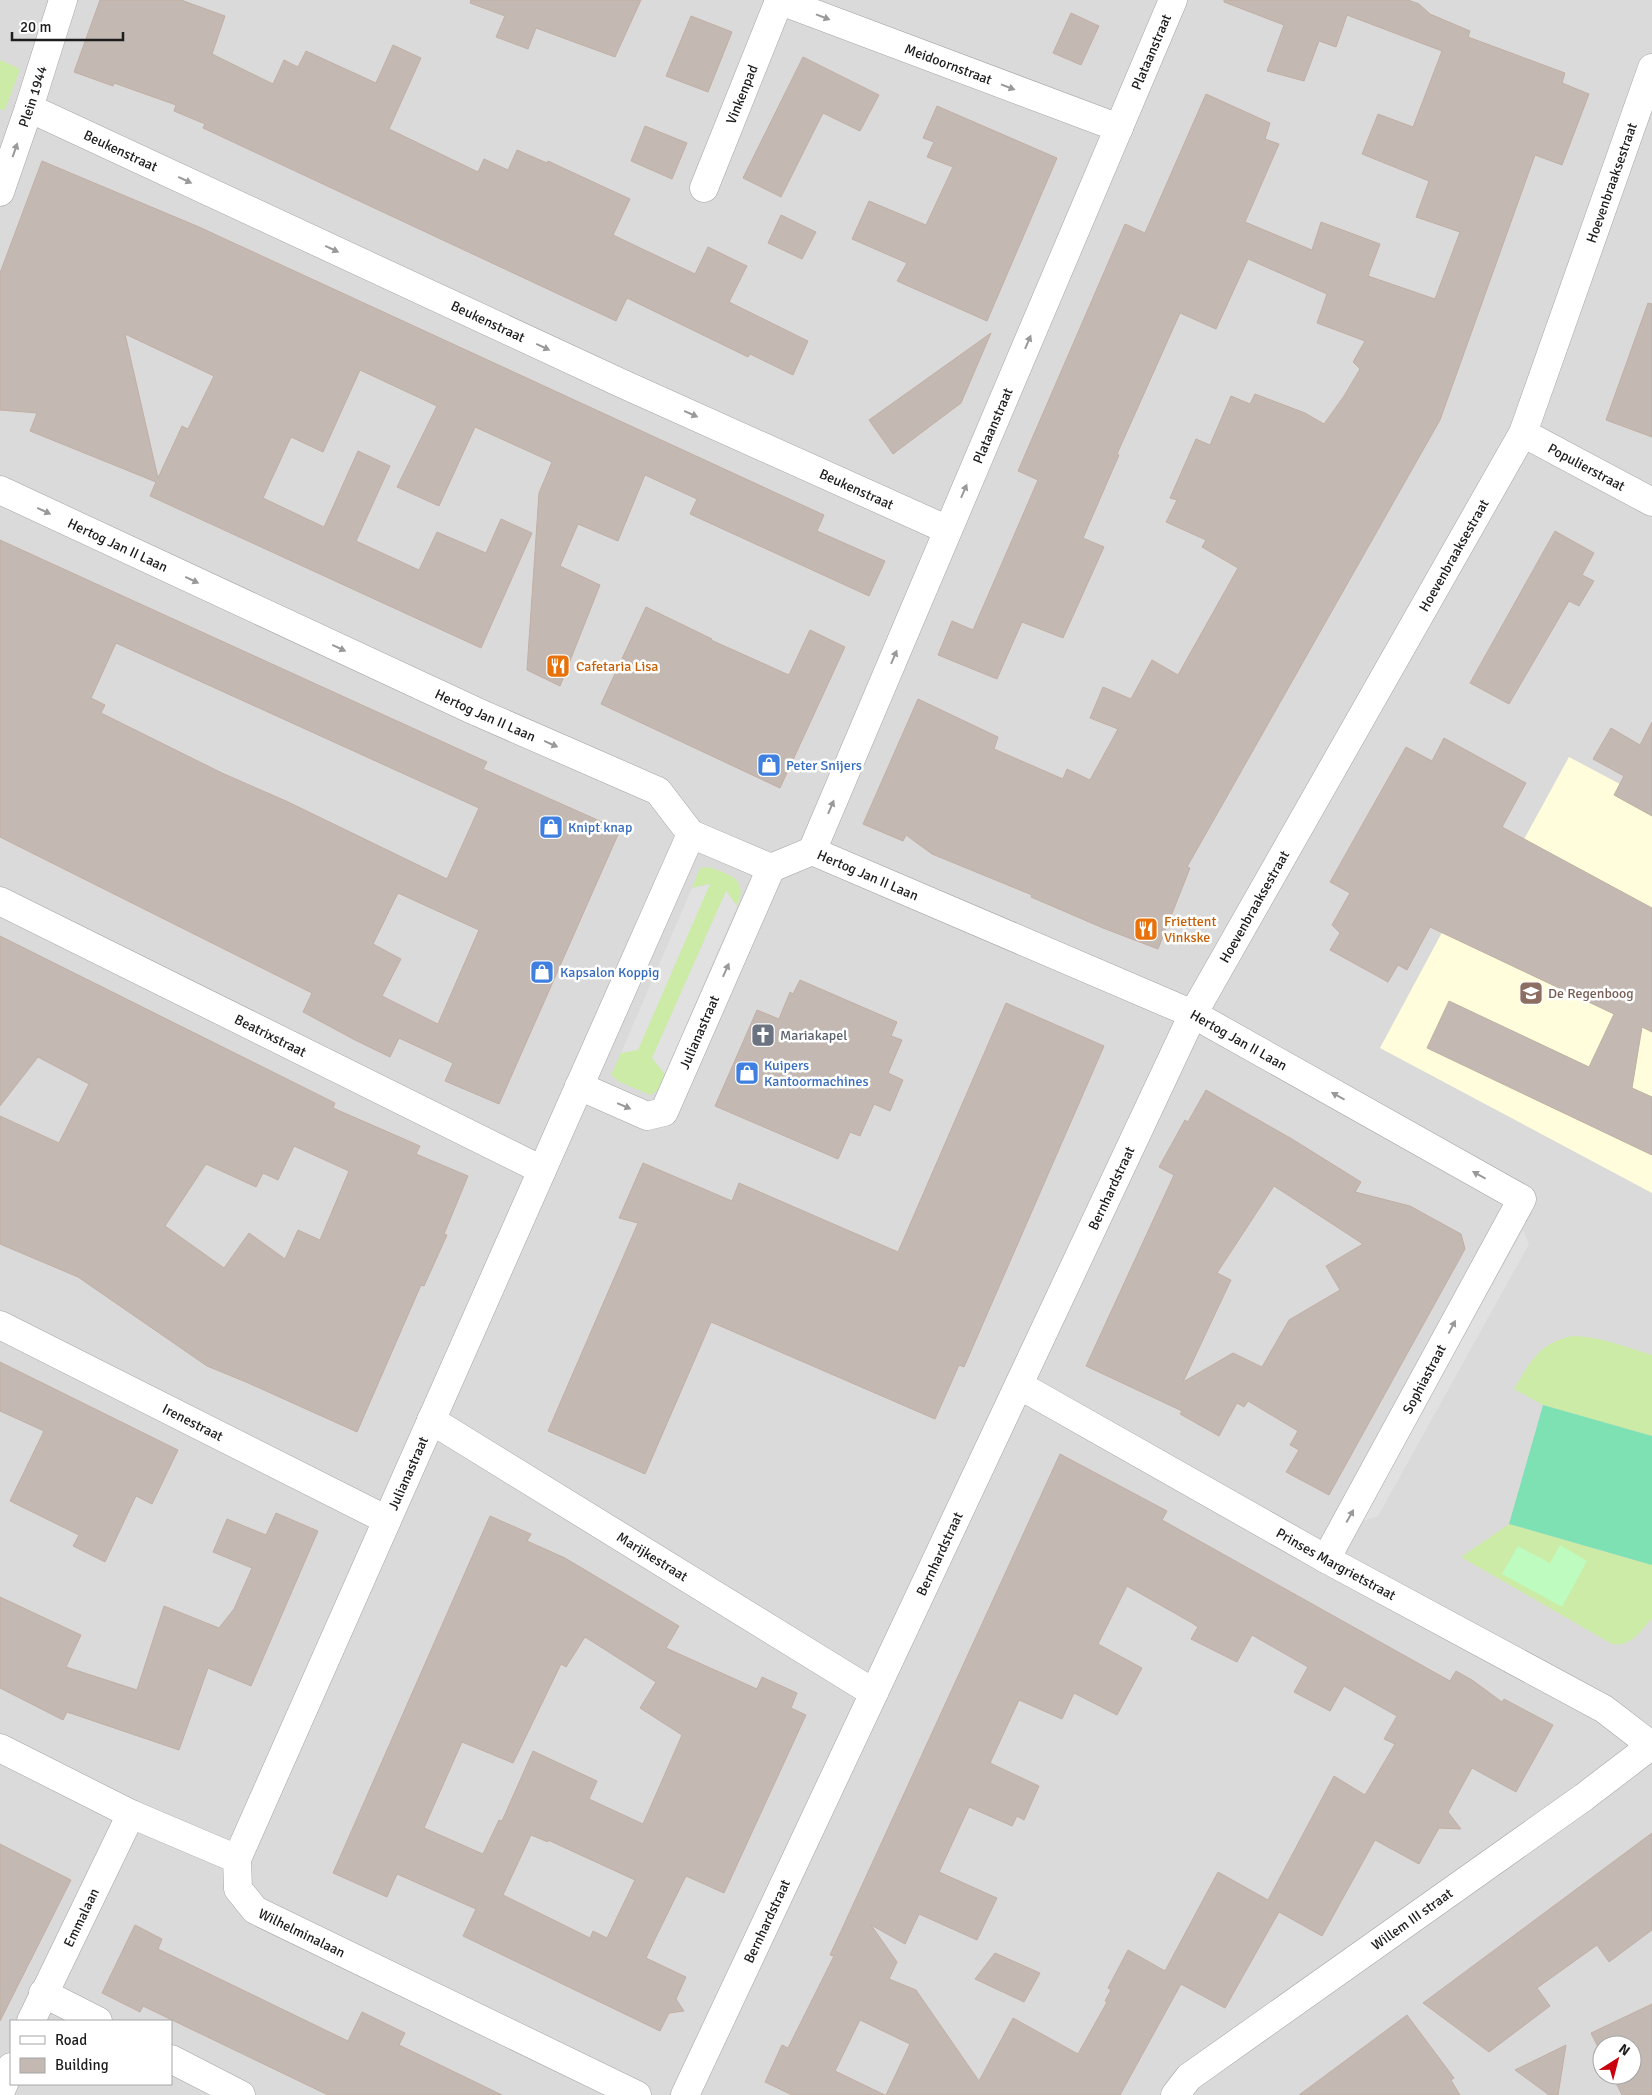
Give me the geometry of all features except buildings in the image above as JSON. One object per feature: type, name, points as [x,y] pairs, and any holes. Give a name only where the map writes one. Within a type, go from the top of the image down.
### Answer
[{"type":"street","name":"Plein 1944","points":[[0,192],[63,0]]},
{"type":"street","name":"Meidoornstraat","points":[[778,0],[1119,128]]},
{"type":"street","name":"Vinkenpad","points":[[704,188],[778,0]]},
{"type":"street","name":"Plataanstraat","points":[[812,851],[1173,0]]},
{"type":"street","name":"Hoevenbraaksestraat","points":[[1193,1014],[1523,432],[1652,68]]},
{"type":"street","name":"Beukenstraat","points":[[29,108],[623,384],[948,530]]},
{"type":"street","name":"Populierstraat","points":[[1523,432],[1652,502]]},
{"type":"street","name":"Hertog Jan II Laan","points":[[0,490],[475,711],[658,791],[691,834],[771,868],[812,851],[1193,1014],[1522,1199]]},
{"type":"street","name":"Julianastraat","points":[[237,1858],[691,834]]},
{"type":"street","name":"Julianastraat","points":[[579,1086],[647,1116],[664,1112],[771,868]]},
{"type":"street","name":"Beatrixstraat","points":[[0,900],[542,1170]]},
{"type":"street","name":"Bernhardstraat","points":[[685,2095],[1193,1014]]},
{"type":"street","name":"Sophiastraat","points":[[1326,1559],[1522,1199]]},
{"type":"street","name":"Irenestraat","points":[[0,1325],[387,1520]]},
{"type":"street","name":"Prinses Margrietstraat","points":[[1018,1385],[1326,1559],[1604,1709],[1652,1746]]},
{"type":"street","name":"Marijkestraat","points":[[431,1420],[874,1693]]},
{"type":"street","name":"Willem III straat","points":[[1175,2095],[1189,2077],[1652,1746]]},
{"type":"street","points":[[0,1748],[131,1814],[237,1858]]},
{"type":"street","name":"Emmalaan","points":[[31,2020],[131,1814]]},
{"type":"street","name":"Wilhelminalaan","points":[[237,1858],[238,1889],[255,1910],[637,2095]]},
{"type":"street","points":[[43,1993],[96,2020]]},
{"type":"street","points":[[172,2060],[241,2095]]},
{"type":"street","points":[[0,2093],[10,2069]]},
{"type":"shaded area","points":[[0,0],[1652,0],[1652,2095],[0,2095]]},
{"type":"shaded area","name":"De Regenboog","points":[[1569,757],[1652,801],[1652,1193],[1380,1048],[1446,925],[1470,938]]},
{"type":"shaded area","points":[[710,884],[638,1050],[621,1053],[692,888]]},
{"type":"shaded area","points":[[726,891],[737,906],[665,1074],[652,1058]]},
{"type":"shaded area","points":[[1523,1230],[1529,1244],[1378,1516],[1360,1522]]},
{"type":"green space","points":[[0,60],[20,69],[5,110],[0,109]]},
{"type":"green space","points":[[709,867],[735,879],[741,890],[740,897],[737,906],[726,891],[653,1058],[665,1074],[658,1090],[650,1095],[618,1081],[611,1075],[621,1053],[638,1049],[709,884],[692,888],[700,868]]},
{"type":"green space","points":[[1572,1336],[1602,1340],[1652,1355],[1652,1436],[1543,1405],[1514,1389],[1525,1370],[1543,1349],[1551,1343]]},
{"type":"green space","points":[[1543,1405],[1652,1436],[1652,1565],[1509,1524]]},
{"type":"green space","points":[[1509,1524],[1652,1565],[1652,1618],[1640,1633],[1630,1641],[1612,1644],[1461,1557]],"holes":[[[1518,1546],[1550,1564],[1502,1574]]]},
{"type":"green space","points":[[1560,1545],[1587,1561],[1562,1607],[1502,1574],[1518,1546],[1550,1563]]},
{"type":"place","name":"Cafetaria Lisa","points":[[558,666]]},
{"type":"place","name":"Peter Snijers","points":[[769,765]]},
{"type":"place","name":"Knipt knap","points":[[551,827]]},
{"type":"place","name":"Friettent Vinkske","points":[[1146,929]]},
{"type":"place","name":"Kapsalon Koppig","points":[[542,972]]},
{"type":"place","name":"De Regenboog","points":[[1531,993]]},
{"type":"place","name":"Mariakapel","points":[[763,1035]]},
{"type":"place","name":"Kuipers Kantoormachines","points":[[747,1073]]}]
